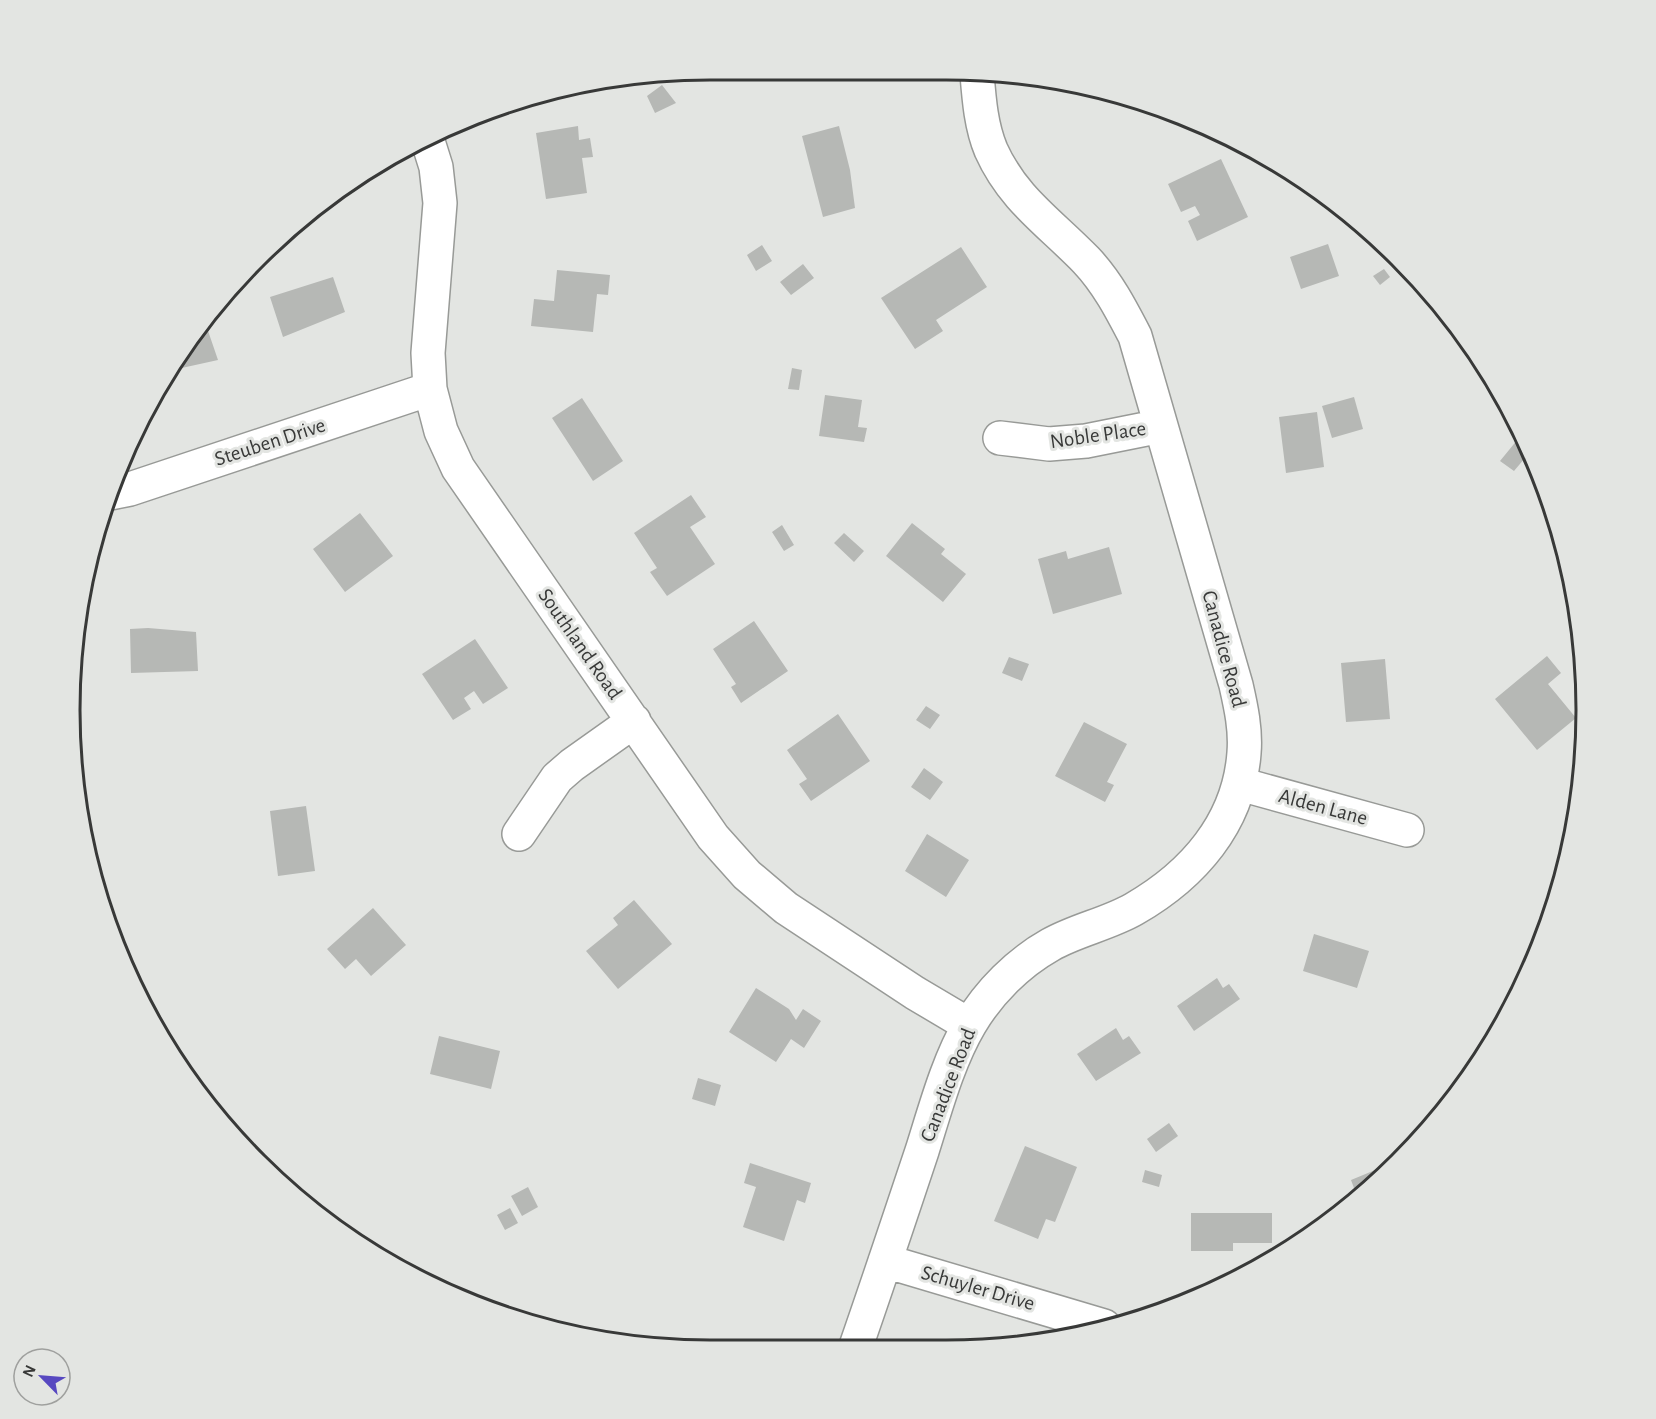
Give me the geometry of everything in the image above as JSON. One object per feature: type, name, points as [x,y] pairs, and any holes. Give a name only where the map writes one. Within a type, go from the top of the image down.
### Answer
[{"type":"street","name":"Canadice Road","points":[[858,1340],[945,1079],[969,1025],[990,995],[1023,963],[1051,944],[1133,910],[1194,865],[1217,834],[1234,800],[1240,784],[1244,751],[1242,714],[1236,685],[1135,336],[1114,295],[1087,261],[1020,197],[1002,171],[990,148],[980,108],[978,81]]},
{"type":"street","name":"Southland Road","points":[[429,145],[436,167],[440,203],[428,353],[430,389],[441,431],[458,468],[713,837],[747,875],[786,908],[915,993],[969,1025]]},
{"type":"street","name":"Steuben Drive","points":[[119,491],[430,389]]},
{"type":"street","name":"Noble Place","points":[[1000,438],[1049,444],[1086,441],[1161,426]]},
{"type":"street","points":[[519,834],[558,778],[572,765],[634,721]]},
{"type":"street","name":"Alden Lane","points":[[1240,784],[1407,830]]},
{"type":"street","name":"Schuyler Drive","points":[[885,1261],[1091,1322]]},
{"type":"building","points":[[662,85],[676,103],[655,113],[647,96]]},
{"type":"building","points":[[578,126],[579,140],[590,138],[593,157],[582,158],[587,193],[546,199],[536,133]]},
{"type":"building","points":[[839,126],[850,170],[855,208],[823,217],[802,136]]},
{"type":"building","points":[[1221,159],[1248,217],[1197,241],[1188,221],[1200,215],[1195,206],[1181,212],[1168,184]]},
{"type":"building","points":[[1328,244],[1339,276],[1301,289],[1290,257]]},
{"type":"building","points":[[762,245],[772,261],[756,271],[747,255]]},
{"type":"building","points":[[961,247],[987,287],[936,320],[943,331],[915,349],[881,298]]},
{"type":"building","points":[[803,264],[814,278],[791,295],[780,282]]},
{"type":"building","points":[[1384,269],[1390,277],[1380,285],[1373,276]]},
{"type":"building","points":[[557,270],[610,275],[608,295],[597,294],[593,332],[531,326],[534,299],[554,301]]},
{"type":"building","points":[[333,277],[345,312],[283,337],[270,297]]},
{"type":"building","points":[[208,329],[218,360],[180,368]]},
{"type":"building","points":[[792,368],[802,370],[799,390],[788,389]]},
{"type":"building","points":[[825,395],[862,400],[858,427],[867,428],[864,442],[819,436]]},
{"type":"building","points":[[1354,397],[1363,429],[1332,438],[1322,406]]},
{"type":"building","points":[[582,398],[623,461],[593,481],[552,418]]},
{"type":"building","points":[[1317,412],[1324,467],[1286,473],[1279,417]]},
{"type":"building","points":[[1517,441],[1525,458],[1514,471],[1500,461]]},
{"type":"building","points":[[691,495],[706,517],[690,527],[715,564],[667,596],[650,572],[657,568],[634,533]]},
{"type":"building","points":[[360,513],[393,556],[345,592],[313,549]]},
{"type":"building","points":[[912,523],[945,549],[941,554],[966,574],[943,602],[886,556]]},
{"type":"building","points":[[782,525],[794,545],[784,551],[772,532]]},
{"type":"building","points":[[844,533],[864,551],[854,562],[834,543]]},
{"type":"building","points":[[1109,547],[1122,594],[1053,614],[1038,559],[1066,551],[1068,559]]},
{"type":"building","points":[[754,621],[788,671],[741,703],[731,687],[736,684],[713,649]]},
{"type":"building","points":[[148,628],[196,632],[198,671],[131,673],[130,629]]},
{"type":"building","points":[[475,639],[508,688],[483,704],[474,691],[464,698],[471,709],[453,720],[422,674]]},
{"type":"building","points":[[1547,656],[1561,673],[1548,684],[1576,718],[1537,750],[1495,699]]},
{"type":"building","points":[[1009,657],[1029,664],[1022,681],[1002,673]]},
{"type":"building","points":[[1385,659],[1390,719],[1346,722],[1341,663]]},
{"type":"building","points":[[926,706],[940,715],[930,729],[916,720]]},
{"type":"building","points":[[838,714],[870,761],[811,801],[799,784],[807,779],[787,750]]},
{"type":"building","points":[[1084,722],[1127,744],[1107,782],[1114,785],[1105,802],[1055,776]]},
{"type":"building","points":[[924,768],[943,782],[930,800],[911,787]]},
{"type":"building","points":[[306,806],[315,871],[278,876],[270,811]]},
{"type":"building","points":[[927,834],[969,860],[946,897],[905,871]]},
{"type":"building","points":[[634,900],[672,944],[618,989],[586,951],[618,925],[613,918]]},
{"type":"building","points":[[373,908],[406,945],[371,976],[356,959],[345,969],[327,949]]},
{"type":"building","points":[[1314,934],[1369,951],[1357,988],[1303,971]]},
{"type":"building","points":[[1217,978],[1223,988],[1229,984],[1240,999],[1194,1031],[1177,1006]]},
{"type":"building","points":[[756,988],[789,1009],[796,1020],[803,1009],[821,1021],[804,1048],[791,1039],[776,1062],[729,1032]]},
{"type":"building","points":[[1116,1028],[1123,1040],[1129,1036],[1141,1053],[1096,1081],[1077,1054]]},
{"type":"building","points":[[439,1036],[500,1051],[491,1089],[430,1074]]},
{"type":"building","points":[[698,1078],[721,1085],[715,1106],[692,1099]]},
{"type":"building","points":[[1169,1123],[1178,1136],[1156,1152],[1147,1139]]},
{"type":"building","points":[[1025,1146],[1077,1167],[1055,1222],[1046,1219],[1038,1239],[994,1221]]},
{"type":"building","points":[[750,1163],[811,1183],[805,1203],[797,1200],[784,1241],[743,1227],[756,1187],[744,1183]]},
{"type":"building","points":[[1376,1169],[1354,1189],[1351,1180]]},
{"type":"building","points":[[1145,1170],[1162,1175],[1159,1187],[1142,1182]]},
{"type":"building","points":[[528,1187],[538,1207],[522,1216],[511,1196]]},
{"type":"building","points":[[510,1208],[518,1223],[505,1230],[497,1215]]},
{"type":"building","points":[[1191,1213],[1272,1213],[1272,1243],[1233,1243],[1233,1251],[1191,1251]]}]
